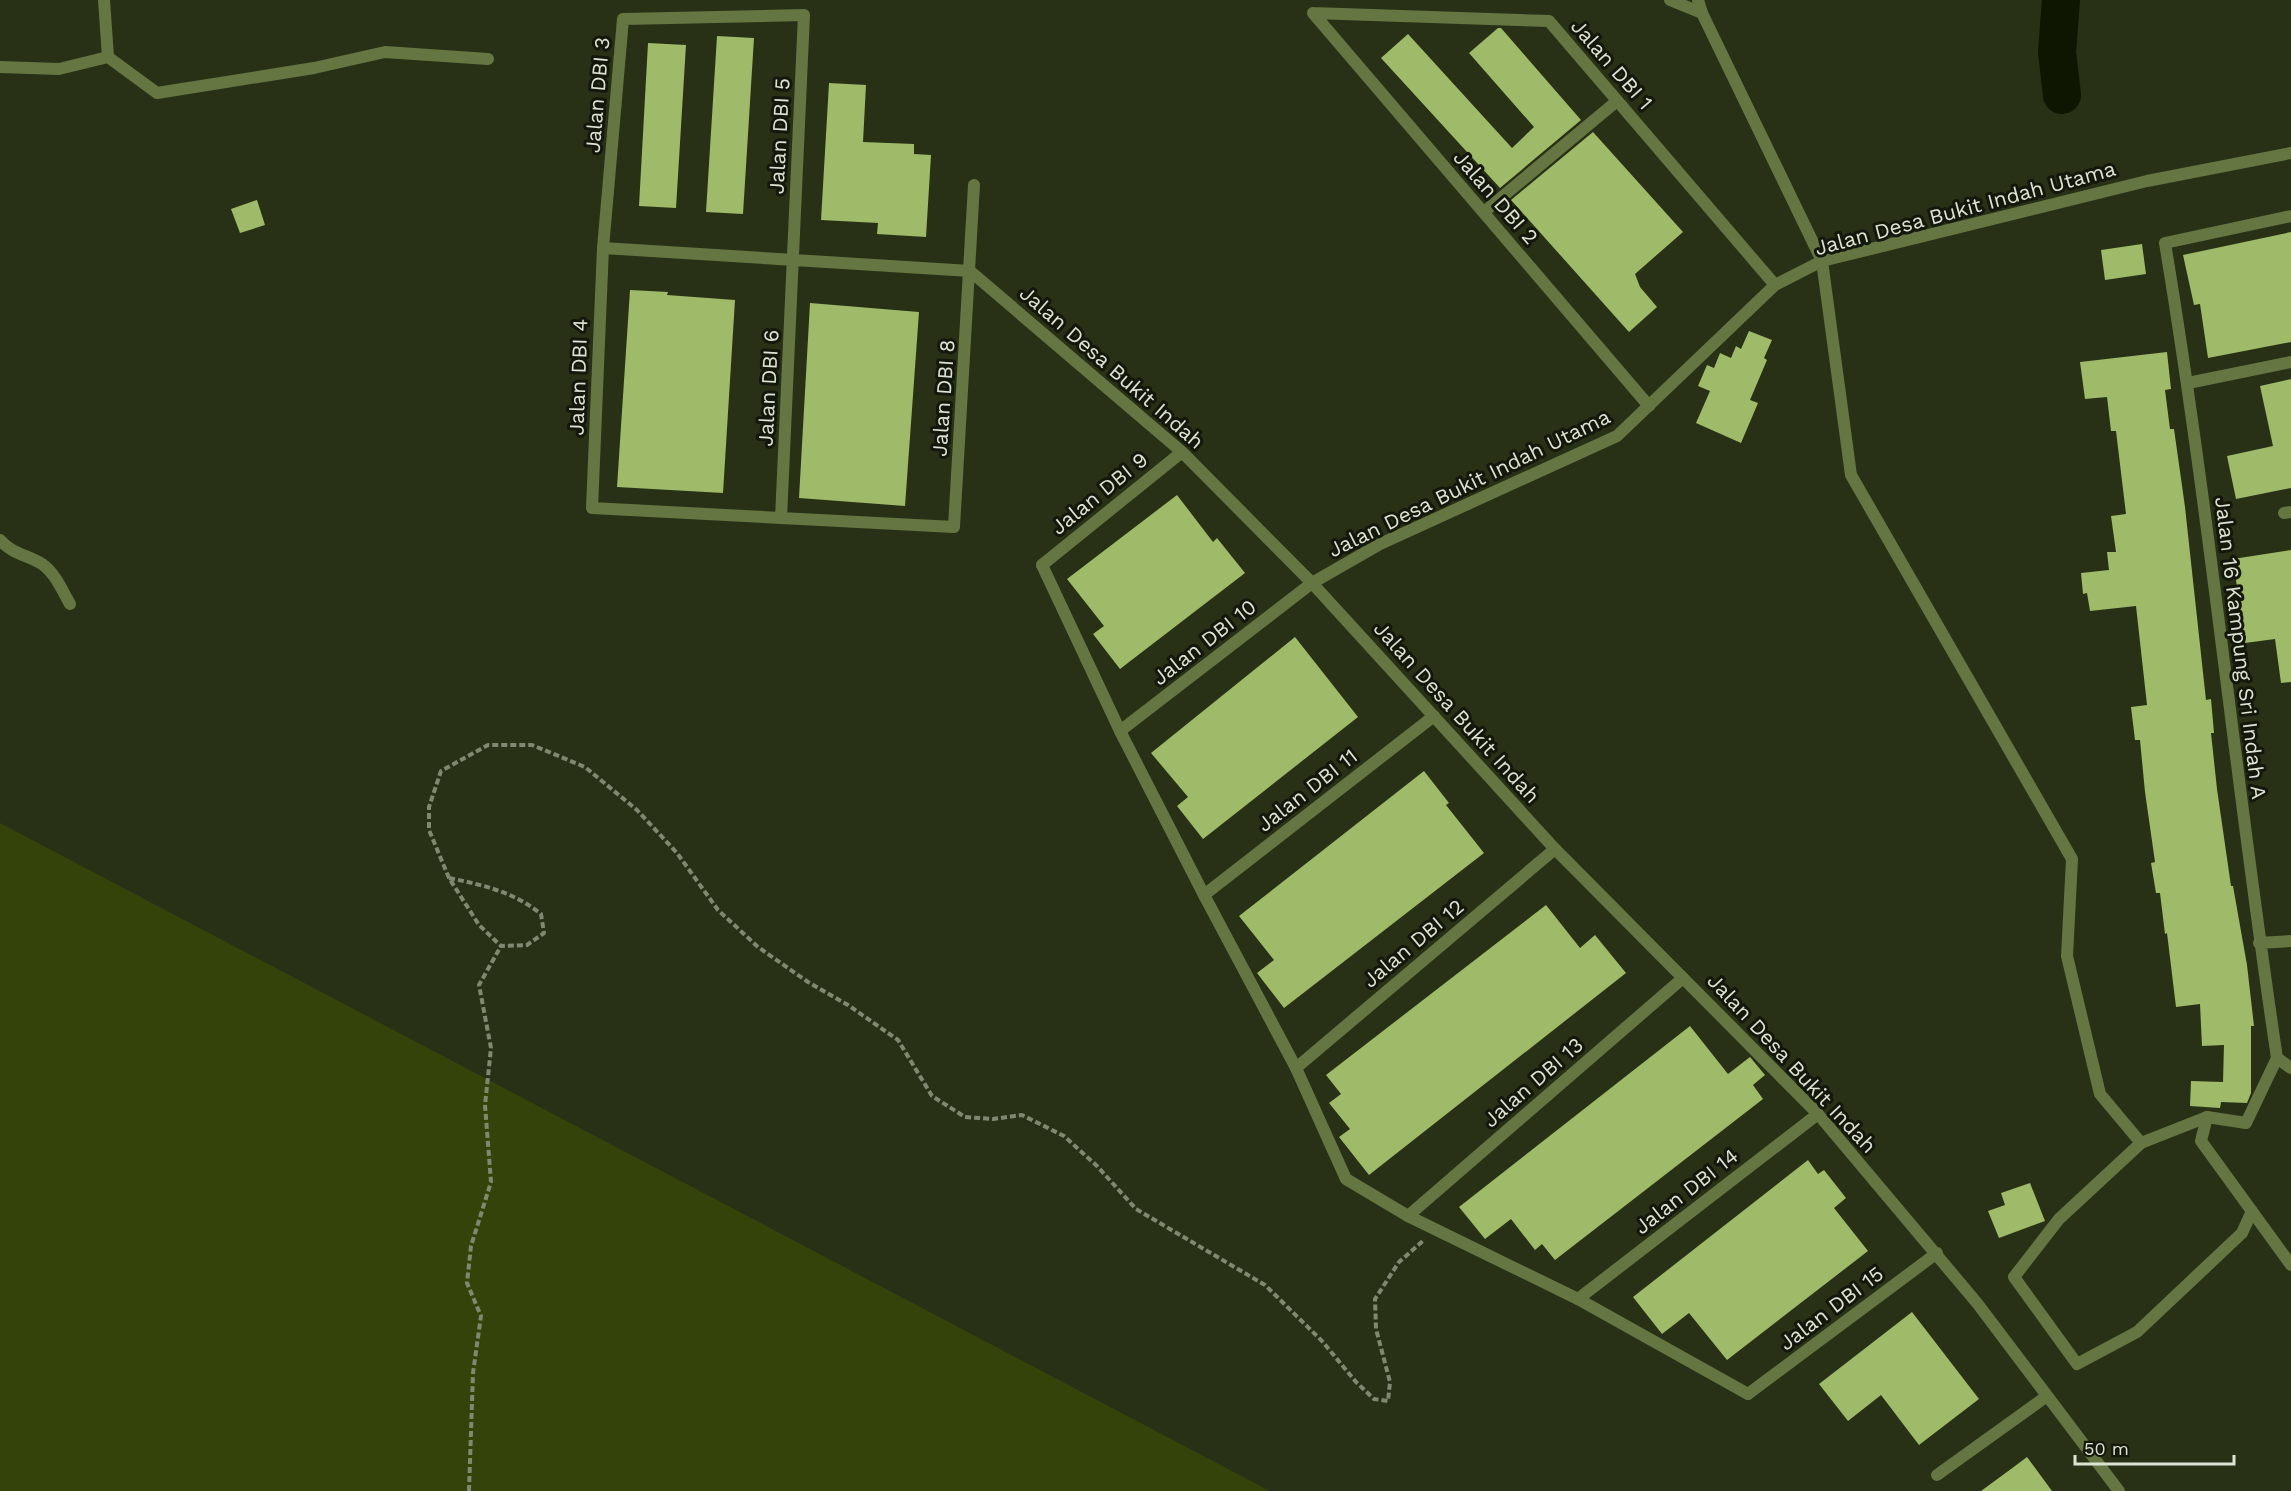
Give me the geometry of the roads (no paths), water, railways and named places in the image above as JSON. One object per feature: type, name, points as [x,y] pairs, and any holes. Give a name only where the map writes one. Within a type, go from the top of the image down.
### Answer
[{"type":"street","points":[[104,0],[108,57],[157,93],[314,68],[385,52],[488,59]]},
{"type":"street","points":[[1670,0],[1702,14]]},
{"type":"street","points":[[1698,0],[1702,14],[1822,261],[1851,475],[2072,860],[2067,956],[2100,1094],[2141,1143]]},
{"type":"street","name":"Jalan DBI 1","points":[[1313,13],[1549,21],[1775,285]]},
{"type":"street","name":"Jalan DBI 2","points":[[1313,13],[1649,406]]},
{"type":"street","name":"Jalan DBI 3","points":[[603,248],[623,19],[804,15]]},
{"type":"street","name":"Jalan DBI 5","points":[[794,259],[804,15]]},
{"type":"street","points":[[0,67],[58,69],[108,57]]},
{"type":"street","points":[[1484,212],[1617,101]]},
{"type":"street","name":"Jalan Desa Bukit Indah Utama","points":[[1312,583],[1380,544],[1617,436],[1775,285],[1822,261],[2147,181],[2291,153]]},
{"type":"street","name":"Jalan DBI 8","points":[[781,518],[954,527],[974,185]]},
{"type":"street","name":"Jalan 16 Kampung Sri Indah A","points":[[2277,1058],[2259,943],[2188,383],[2164,243],[2291,216]]},
{"type":"street","points":[[603,248],[970,271]]},
{"type":"street","name":"Jalan DBI 4","points":[[603,248],[592,508],[781,518]]},
{"type":"street","name":"Jalan DBI 6","points":[[781,518],[794,259]]},
{"type":"street","name":"Jalan Desa Bukit Indah","points":[[970,271],[1182,452],[1312,583],[1555,849],[1818,1114],[1936,1253],[2119,1491]]},
{"type":"street","points":[[2188,383],[2291,362]]},
{"type":"street","name":"Jalan DBI 9","points":[[1120,731],[1042,565],[1182,452]]},
{"type":"street","points":[[0,540],[15,552],[42,564],[57,580],[70,604]]},
{"type":"street","name":"Jalan DBI 10","points":[[1120,731],[1312,583]]},
{"type":"street","name":"Jalan DBI 11","points":[[1204,895],[1434,716]]},
{"type":"street","points":[[1120,731],[1296,1068],[1346,1179],[1408,1216],[1578,1299]]},
{"type":"street","name":"Jalan DBI 12","points":[[1296,1068],[1555,849]]},
{"type":"street","points":[[2259,943],[2291,941]]},
{"type":"street","name":"Jalan DBI 13","points":[[1408,1216],[1683,978]]},
{"type":"street","points":[[2252,1211],[2242,1233],[2137,1332],[2077,1364],[2014,1277],[2060,1219],[2141,1143],[2207,1118],[2246,1123],[2277,1058],[2291,1068]]},
{"type":"street","name":"Jalan DBI 14","points":[[1578,1299],[1818,1114]]},
{"type":"street","points":[[2207,1118],[2201,1141],[2291,1265]]},
{"type":"street","name":"Jalan DBI 15","points":[[1578,1299],[1748,1394],[1936,1253]]},
{"type":"street","points":[[1937,1475],[2047,1396]]},
{"type":"waterway","points":[[2061,0],[2057,52],[2062,95]]}]
